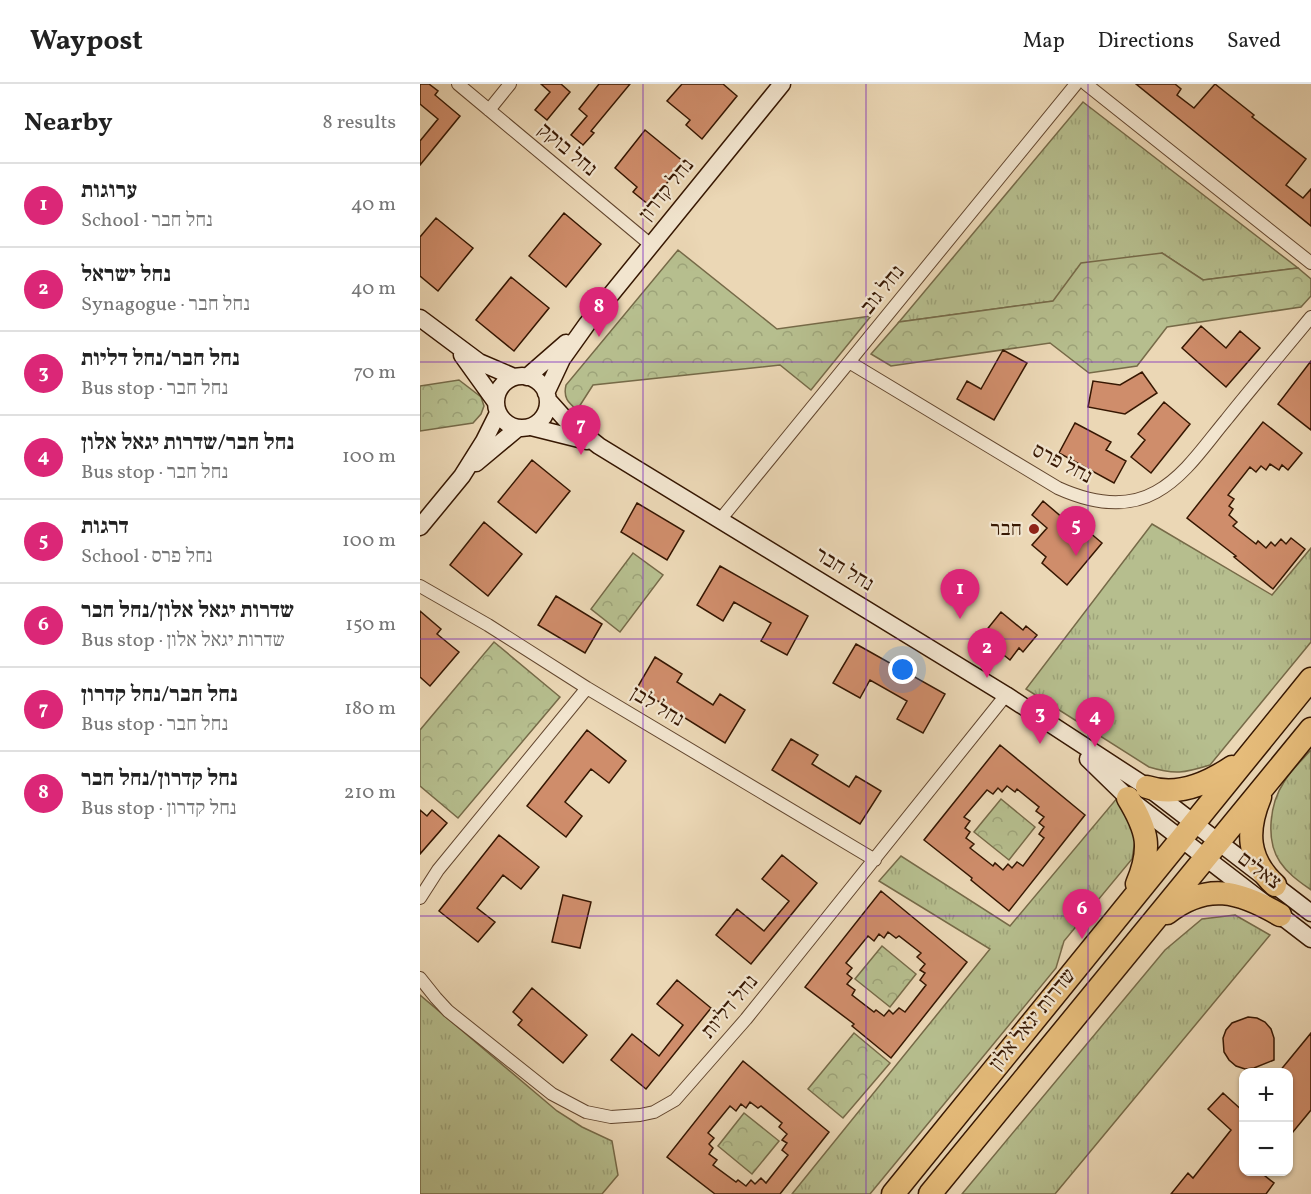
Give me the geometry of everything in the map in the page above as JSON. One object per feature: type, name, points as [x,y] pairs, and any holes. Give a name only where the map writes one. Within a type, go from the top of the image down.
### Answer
[{"type":"highway","name":"שדרות יגאל אלון","points":[[893,1194],[1311,679]]},
{"type":"highway","name":"שדרות יגאל אלון","points":[[930,1194],[1311,729]]},
{"type":"highway","points":[[1127,903],[1144,864],[1147,843],[1138,793],[1167,792],[1191,787],[1214,778],[1246,758]]},
{"type":"highway","points":[[1269,780],[1255,808],[1250,832],[1254,856],[1259,867],[1275,885]]},
{"type":"highway","points":[[1145,931],[1184,901],[1210,893],[1220,892],[1241,896],[1280,915]]},
{"type":"street","name":"נחל בוקק","points":[[458,84],[651,245]]},
{"type":"street","points":[[489,110],[510,84]]},
{"type":"street","name":"נחל קדרון","points":[[547,397],[562,359],[587,324],[782,84]]},
{"type":"street","name":"נחל גוב","points":[[720,520],[1076,84]]},
{"type":"street","points":[[1086,84],[1311,263]]},
{"type":"street","name":"נחל פרס","points":[[849,362],[1058,488],[1080,498],[1100,502],[1119,502],[1138,499],[1154,493],[1182,471],[1311,317]]},
{"type":"street","points":[[420,318],[479,362],[539,382],[547,397],[546,413],[537,424],[524,428],[462,476]]},
{"type":"street","name":"נחל קדרון","points":[[520,377],[587,324]]},
{"type":"street","points":[[454,345],[497,407],[505,423],[524,428]]},
{"type":"street","points":[[420,527],[462,476],[484,441],[497,407],[496,395],[502,384],[520,377]]},
{"type":"street","name":"נחל חבר","points":[[547,397],[566,420],[599,446],[1006,695],[1064,735],[1212,850]]},
{"type":"street","name":"נחל חבר","points":[[524,428],[572,436],[599,446]]},
{"type":"street","name":"נחל לבן","points":[[420,586],[875,860]]},
{"type":"street","points":[[420,898],[438,870],[587,688]]},
{"type":"street","name":"נחל דליות","points":[[420,978],[448,1011],[552,1094],[571,1106],[586,1112],[611,1117],[654,1112],[675,1100],[746,1019],[1006,695]]},
{"type":"street","name":"צאלים","points":[[1212,850],[1275,885],[1311,913]]},
{"type":"street","name":"צאלים","points":[[1212,850],[1280,915],[1311,939]]},
{"type":"green space","points":[[1083,102],[1298,268],[1203,280],[1162,253],[1054,301],[899,322]]},
{"type":"green space","points":[[678,250],[777,329],[871,316],[811,390],[780,365],[593,385],[577,410],[567,399],[566,385]]},
{"type":"green space","points":[[1162,253],[1203,280],[1298,268],[1311,279],[1311,296],[1301,307],[1167,327],[1137,366],[1089,373],[1050,343],[891,366],[871,354],[899,322],[1053,301],[1081,263]]},
{"type":"green space","points":[[459,380],[481,397],[484,406],[481,414],[473,423],[420,431],[420,386]]},
{"type":"green space","points":[[1152,524],[1272,595],[1311,548],[1311,642],[1210,765],[1186,771],[1173,772],[1149,767],[1026,689]]},
{"type":"green space","points":[[633,553],[663,575],[620,632],[591,609]]},
{"type":"green space","points":[[494,642],[560,697],[458,818],[420,786],[420,730]]},
{"type":"green space","points":[[1311,750],[1311,890],[1290,874],[1280,862],[1272,843],[1271,822],[1279,791],[1290,773]]},
{"type":"green space","points":[[1118,797],[1136,834],[1132,859],[1064,941],[1056,968],[870,1194],[792,1194],[990,949],[879,881],[901,856],[1010,926]]},
{"type":"green space","points":[[1001,799],[1035,827],[1009,860],[974,832]]},
{"type":"green space","points":[[1235,915],[1270,935],[1055,1194],[962,1194],[1165,950],[1202,919]]},
{"type":"green space","points":[[882,946],[916,974],[890,1007],[855,979]]},
{"type":"green space","points":[[420,995],[557,1111],[582,1127],[612,1141],[618,1175],[602,1194],[420,1194]]},
{"type":"green space","points":[[854,1033],[890,1063],[843,1118],[808,1089]]},
{"type":"green space","points":[[744,1113],[779,1141],[752,1174],[718,1146]]},
{"type":"building","points":[[420,84],[429,84],[438,91],[435,95],[460,116],[420,165],[420,141],[438,119],[420,104]]},
{"type":"building","points":[[541,84],[561,84],[570,92],[547,120],[535,110],[550,92]]},
{"type":"building","points":[[599,84],[630,84],[591,131],[594,133],[583,145],[571,135],[587,116],[579,109]]},
{"type":"building","points":[[682,84],[723,84],[737,96],[702,139],[686,125],[690,120],[667,101]]},
{"type":"building","points":[[1136,84],[1175,84],[1181,89],[1177,95],[1194,108],[1215,84],[1254,115],[1252,117],[1306,159],[1286,185],[1303,198],[1311,189],[1311,226]]},
{"type":"building","points":[[645,130],[684,162],[649,205],[633,192],[637,187],[615,168]]},
{"type":"building","points":[[564,213],[601,244],[566,287],[529,256]]},
{"type":"building","points":[[436,218],[473,248],[438,291],[420,276],[420,237]]},
{"type":"building","points":[[511,277],[549,308],[514,351],[476,320]]},
{"type":"building","points":[[1201,326],[1226,348],[1240,331],[1260,348],[1226,387],[1182,348]]},
{"type":"building","points":[[1003,350],[1027,363],[994,420],[957,399],[967,381],[981,389]]},
{"type":"building","points":[[1311,361],[1311,430],[1278,404]]},
{"type":"building","points":[[1142,372],[1157,393],[1125,414],[1088,407],[1093,381],[1120,385]]},
{"type":"building","points":[[1164,402],[1190,424],[1151,473],[1131,457],[1145,440],[1138,434]]},
{"type":"building","points":[[1263,422],[1302,453],[1288,470],[1282,465],[1279,470],[1270,464],[1266,470],[1261,466],[1256,472],[1250,467],[1228,495],[1234,499],[1229,506],[1233,509],[1229,515],[1237,522],[1233,526],[1256,544],[1258,541],[1266,548],[1271,542],[1275,546],[1281,539],[1286,544],[1291,538],[1305,549],[1273,589],[1234,557],[1236,556],[1187,518]]},
{"type":"building","points":[[1075,423],[1111,442],[1106,450],[1126,461],[1114,483],[1059,453]]},
{"type":"building","points":[[532,460],[570,491],[536,533],[498,502]]},
{"type":"building","points":[[1043,501],[1078,531],[1082,526],[1102,543],[1067,585],[1042,563],[1046,557],[1032,545],[1047,528],[1032,515]]},
{"type":"building","points":[[637,503],[684,531],[667,560],[621,532]]},
{"type":"building","points":[[484,522],[522,554],[488,596],[450,565]]},
{"type":"building","points":[[720,566],[808,616],[787,655],[761,641],[771,623],[734,602],[723,621],[697,605]]},
{"type":"building","points":[[556,596],[602,624],[585,653],[538,625]]},
{"type":"building","points":[[420,611],[441,629],[437,634],[459,652],[430,686],[420,677]]},
{"type":"building","points":[[1001,612],[1023,630],[1026,626],[1037,635],[1023,652],[1019,648],[1010,660],[981,637]]},
{"type":"building","points":[[856,644],[945,694],[923,733],[897,719],[907,701],[870,680],[860,698],[833,683]]},
{"type":"building","points":[[655,657],[682,674],[677,682],[713,705],[720,694],[745,710],[725,743],[637,688]]},
{"type":"building","points":[[587,730],[626,761],[609,783],[591,769],[565,802],[582,816],[566,837],[527,806]]},
{"type":"building","points":[[791,739],[818,755],[812,764],[849,787],[856,776],[881,791],[860,824],[772,770]]},
{"type":"building","points":[[1000,745],[1085,815],[1009,911],[924,840]],"holes":[[[1007,786],[1015,792],[1017,789],[1039,807],[1036,811],[1044,817],[1039,823],[1044,827],[1039,834],[1044,838],[1023,866],[1017,862],[1012,868],[1008,864],[1003,870],[995,863],[993,866],[970,848],[974,844],[966,838],[970,832],[965,828],[970,821],[964,817],[987,790],[993,794],[998,788],[1002,792]]]},
{"type":"building","points":[[420,810],[427,816],[432,810],[447,823],[420,854]]},
{"type":"building","points":[[499,835],[539,867],[521,889],[503,875],[477,908],[495,922],[478,942],[439,911]]},
{"type":"building","points":[[782,855],[817,883],[751,964],[716,935],[737,909],[764,931],[789,901],[762,879]]},
{"type":"building","points":[[881,891],[967,962],[891,1058],[852,1026],[854,1024],[805,987]],"holes":[[[888,932],[896,938],[899,936],[921,953],[917,957],[925,964],[920,970],[925,973],[920,980],[926,985],[905,1012],[899,1008],[893,1014],[889,1010],[884,1016],[876,1010],[874,1012],[852,995],[855,990],[847,984],[852,978],[847,974],[852,968],[846,963],[868,936],[874,941],[879,934],[884,938]]]},
{"type":"building","points":[[563,895],[591,902],[580,948],[552,942]]},
{"type":"building","points":[[677,980],[711,1008],[646,1089],[611,1060],[632,1034],[659,1056],[683,1025],[657,1004]]},
{"type":"building","points":[[532,988],[587,1035],[563,1063],[518,1025],[522,1020],[513,1012]]},
{"type":"building","points":[[1248,1017],[1265,1022],[1274,1038],[1274,1060],[1254,1068],[1242,1068],[1229,1060],[1224,1052],[1223,1038],[1232,1023]]},
{"type":"building","points":[[1311,1033],[1311,1110],[1293,1132],[1293,1068],[1282,1068]]},
{"type":"building","points":[[743,1061],[829,1132],[780,1194],[715,1194],[667,1157]],"holes":[[[750,1102],[758,1108],[761,1106],[782,1123],[779,1127],[787,1134],[782,1140],[787,1143],[782,1150],[788,1155],[766,1183],[761,1178],[755,1184],[751,1180],[746,1186],[738,1180],[736,1182],[713,1165],[717,1160],[709,1154],[713,1148],[709,1144],[714,1138],[708,1133],[730,1106],[736,1111],[741,1104],[746,1108]]]},
{"type":"building","points":[[1223,1093],[1239,1107],[1239,1176],[1265,1176],[1274,1183],[1266,1194],[1171,1194],[1188,1173],[1193,1178],[1231,1130],[1208,1109]]},
{"type":"place","name":"נחל קדרון/נחל חבר","points":[[599,337]]},
{"type":"place","name":"נחל חבר/נחל קדרון","points":[[581,455]]},
{"type":"place","name":"חבר","points":[[1034,529]]},
{"type":"place","name":"דרגות","points":[[1076,556]]},
{"type":"place","name":"ערוגות","points":[[960,619]]},
{"type":"place","name":"נחל ישראל","points":[[987,678]]},
{"type":"place","name":"נחל חבר/נחל דליות","points":[[1040,744]]},
{"type":"place","name":"נחל חבר/שדרות יגאל אלון","points":[[1095,747]]},
{"type":"place","name":"שדרות יגאל אלון/נחל חבר","points":[[1082,939]]}]
